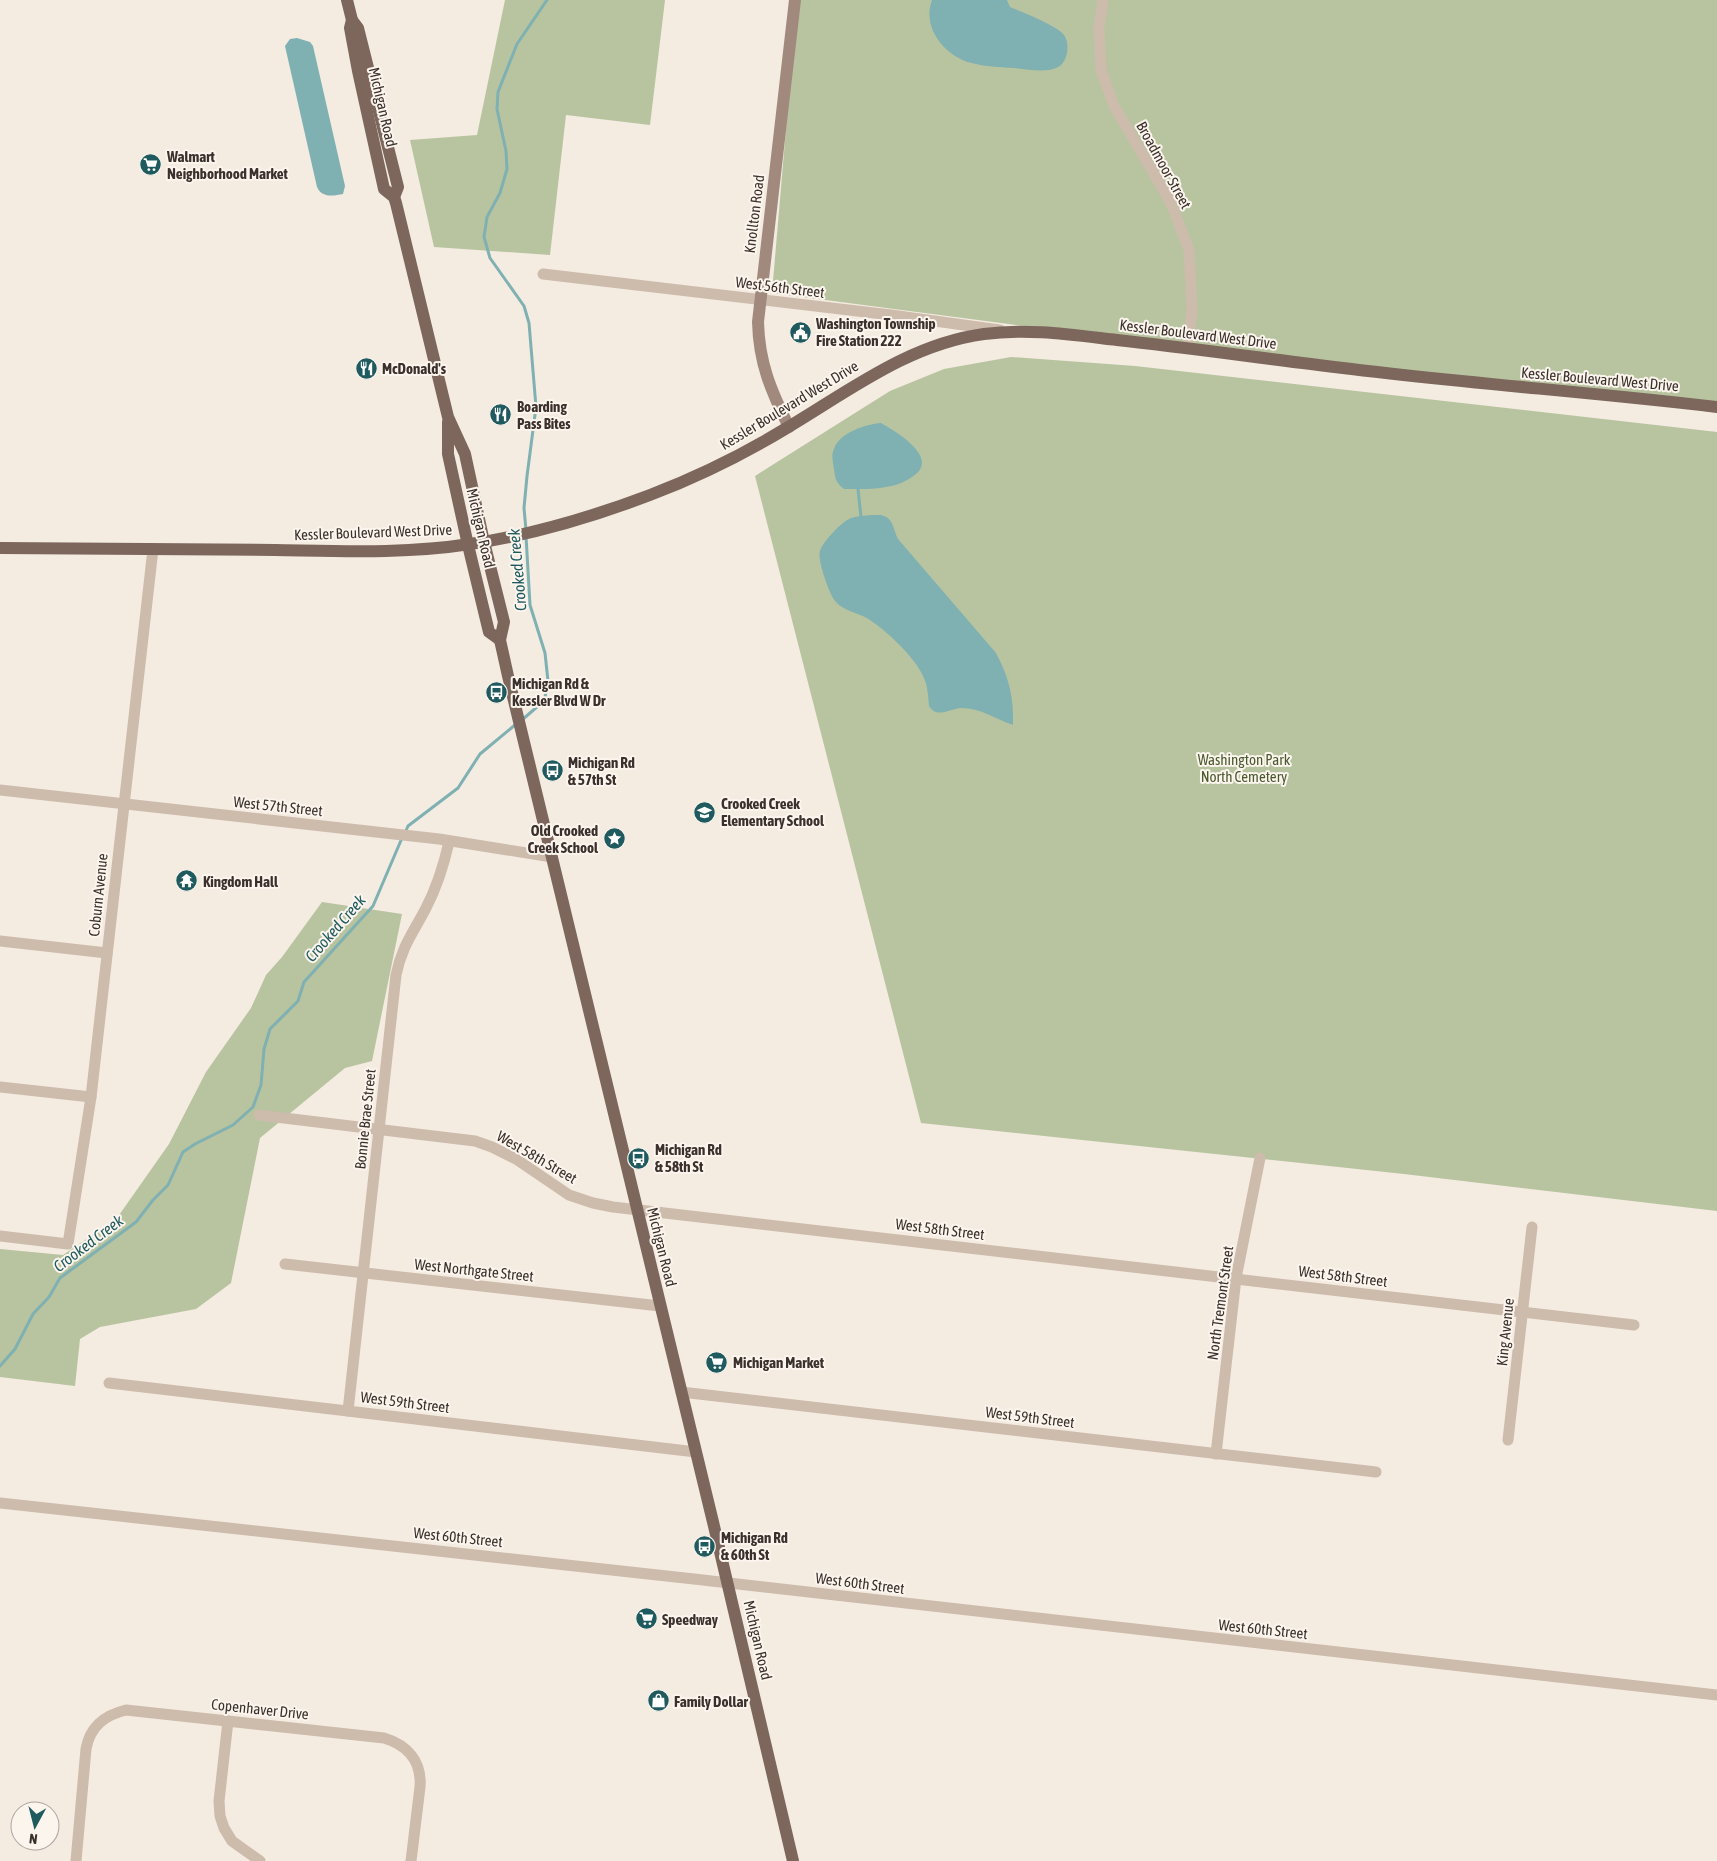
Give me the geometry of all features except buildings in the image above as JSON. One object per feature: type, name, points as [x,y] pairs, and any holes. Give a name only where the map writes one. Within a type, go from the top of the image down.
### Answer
[{"type":"main road","name":"Michigan Road","points":[[347,0],[352,20],[350,28],[358,71],[384,189],[394,197],[448,417],[466,454],[484,542],[504,622],[500,640],[512,693],[794,1861]]},
{"type":"main road","name":"Kessler Boulevard West Drive","points":[[0,548],[381,550],[468,545],[505,538],[604,512],[687,480],[732,460],[867,377],[903,358],[949,342],[981,334],[1014,332],[1074,335],[1411,377],[1717,407]]},
{"type":"main road","name":"Michigan Road","points":[[448,417],[448,454],[468,545],[489,632],[500,640]]},
{"type":"street","name":"Knollton Road","points":[[788,427],[774,398],[763,367],[758,322],[795,0]]},
{"type":"street","name":"Broadmoor Street","points":[[1103,0],[1098,29],[1101,70],[1114,106],[1171,202],[1189,250],[1192,308],[1188,348]]},
{"type":"street","name":"West 56th Street","points":[[543,274],[1014,332]]},
{"type":"street","name":"Coburn Avenue","points":[[0,1236],[68,1244],[91,1097],[153,549]]},
{"type":"street","name":"West 57th Street","points":[[0,790],[390,833],[552,857]]},
{"type":"street","name":"Bonnie Brae Street","points":[[348,1411],[395,985],[400,960],[407,940],[433,892],[445,860],[444,840]]},
{"type":"street","points":[[0,941],[107,953]]},
{"type":"street","points":[[0,1087],[91,1097]]},
{"type":"street","name":"West 58th Street","points":[[259,1115],[466,1139],[484,1144],[516,1158],[569,1195],[593,1203],[636,1210],[1634,1325]]},
{"type":"street","name":"North Tremont Street","points":[[1216,1454],[1236,1278],[1260,1158]]},
{"type":"street","name":"King Avenue","points":[[1508,1440],[1532,1227]]},
{"type":"street","name":"West Northgate Street","points":[[285,1264],[660,1306]]},
{"type":"street","name":"West 59th Street","points":[[109,1383],[696,1452]]},
{"type":"street","name":"West 59th Street","points":[[681,1392],[1376,1472]]},
{"type":"street","name":"West 60th Street","points":[[0,1503],[728,1582],[1717,1695]]},
{"type":"street","name":"Copenhaver Drive","points":[[76,1861],[86,1746],[92,1732],[103,1719],[116,1712],[126,1710],[384,1738],[402,1745],[410,1753],[418,1766],[420,1782],[411,1861]]},
{"type":"street","points":[[228,1721],[219,1804],[220,1816],[224,1828],[232,1841],[260,1861]]},
{"type":"green space","points":[[505,0],[665,0],[650,125],[566,115],[550,255],[434,247],[410,140],[477,135]]},
{"type":"green space","points":[[797,0],[1717,0],[1717,407],[1411,377],[772,293]]},
{"type":"green space","name":"Washington Park North Cemetery","points":[[1011,357],[1135,366],[1717,432],[1717,1211],[1404,1174],[921,1123],[755,476],[890,391],[944,369]]},
{"type":"green space","points":[[322,902],[402,914],[372,1061],[345,1068],[260,1138],[231,1283],[196,1309],[100,1327],[80,1339],[75,1386],[0,1377],[0,1249],[63,1255],[117,1218],[169,1144],[206,1072],[251,1008],[266,975],[282,957]]},
{"type":"water","points":[[932,0],[1007,0],[1010,7],[1047,24],[1064,35],[1067,44],[1065,59],[1056,68],[1041,70],[985,66],[965,61],[946,49],[933,32],[930,22]]},
{"type":"water","points":[[297,38],[310,42],[313,46],[345,186],[343,194],[325,195],[317,187],[285,46],[290,39]]},
{"type":"water","points":[[881,423],[906,439],[920,454],[922,462],[920,470],[902,483],[894,485],[873,489],[844,489],[835,478],[832,459],[837,443],[841,438],[854,430]]},
{"type":"water","points":[[881,515],[891,521],[898,539],[996,653],[1010,688],[1013,706],[1013,725],[968,708],[939,713],[932,710],[929,706],[927,687],[923,676],[906,652],[872,622],[843,608],[833,598],[821,567],[819,555],[821,548],[840,525],[847,520],[859,516]]},
{"type":"waterway","name":"Crooked Creek","points":[[526,530],[524,508],[536,407],[529,323],[524,306],[490,258],[484,237],[487,217],[500,193],[507,169],[506,151],[497,109],[498,92],[517,44],[547,0]]},
{"type":"waterway","points":[[858,489],[861,517]]},
{"type":"waterway","name":"Crooked Creek","points":[[522,720],[545,697],[548,681],[545,653],[530,605],[526,536]]},
{"type":"waterway","name":"Crooked Creek","points":[[405,833],[408,826],[458,788],[480,754],[515,725]]},
{"type":"waterway","name":"Crooked Creek","points":[[0,1366],[15,1349],[33,1314],[49,1297],[60,1278],[136,1222],[153,1200],[168,1185],[183,1152],[233,1125],[253,1107],[261,1085],[264,1049],[270,1029],[298,1001],[304,982],[373,906],[402,838]]},
{"type":"place","name":"Walmart Neighborhood Market","points":[[151,165]]},
{"type":"place","name":"Washington Township Fire Station 222","points":[[800,332]]},
{"type":"place","name":"McDonald's","points":[[366,368]]},
{"type":"place","name":"Boarding Pass Bites","points":[[501,415]]},
{"type":"place","name":"Michigan Rd & Kessler Blvd W Dr","points":[[496,692]]},
{"type":"place","name":"Michigan Rd & 57th St","points":[[552,771]]},
{"type":"place","name":"Crooked Creek Elementary School","points":[[705,812]]},
{"type":"place","name":"Old Crooked Creek School","points":[[614,839]]},
{"type":"place","name":"Kingdom Hall","points":[[187,881]]},
{"type":"place","name":"Michigan Rd & 58th St","points":[[639,1158]]},
{"type":"place","name":"Michigan Market","points":[[717,1362]]},
{"type":"place","name":"Michigan Rd & 60th St","points":[[705,1546]]},
{"type":"place","name":"Speedway","points":[[646,1619]]},
{"type":"place","name":"Family Dollar","points":[[658,1701]]}]
